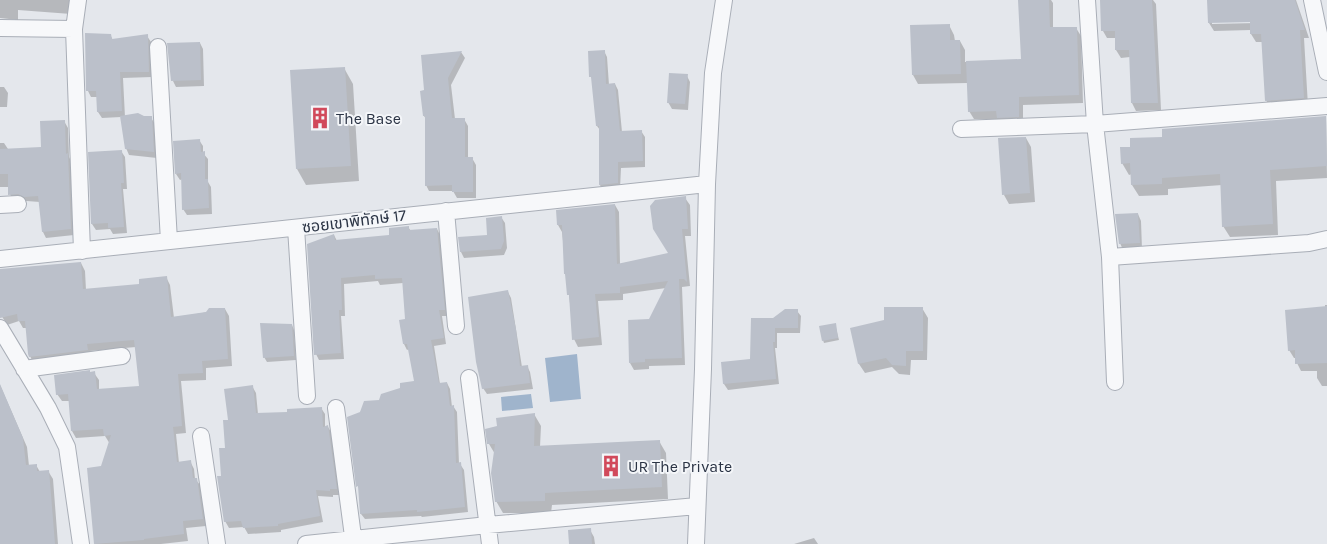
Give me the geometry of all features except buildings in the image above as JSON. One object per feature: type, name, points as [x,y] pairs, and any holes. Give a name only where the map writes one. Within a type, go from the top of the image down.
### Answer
[{"type":"street","points":[[78,0],[74,30],[82,251]]},
{"type":"street","points":[[696,544],[713,73],[724,0]]},
{"type":"street","points":[[1087,0],[1096,124],[1110,256],[1114,382]]},
{"type":"street","points":[[1312,0],[1327,72]]},
{"type":"street","points":[[0,28],[74,30]]},
{"type":"street","points":[[158,47],[169,241]]},
{"type":"street","points":[[961,129],[1096,124],[1327,106]]},
{"type":"street","name":"ซอยเขาพิทักษ์ 17","points":[[0,259],[708,184]]},
{"type":"street","points":[[0,205],[18,204]]},
{"type":"street","points":[[446,211],[456,326]]},
{"type":"street","points":[[296,228],[307,396]]},
{"type":"street","points":[[1110,256],[1309,243],[1327,239]]},
{"type":"street","points":[[0,328],[48,408],[67,447],[81,544]]},
{"type":"street","points":[[24,369],[122,356]]},
{"type":"street","points":[[469,378],[490,544]]},
{"type":"street","points":[[336,408],[354,541]]},
{"type":"street","points":[[201,436],[217,544]]},
{"type":"street","points":[[306,544],[354,541],[488,525],[697,506]]},
{"type":"water","points":[[577,354],[581,399],[550,402],[545,358]]},
{"type":"water","points":[[531,394],[533,408],[502,411],[501,397]]},
{"type":"place","name":"The Base","points":[[320,118]]},
{"type":"place","name":"UR The Private","points":[[611,466]]}]
